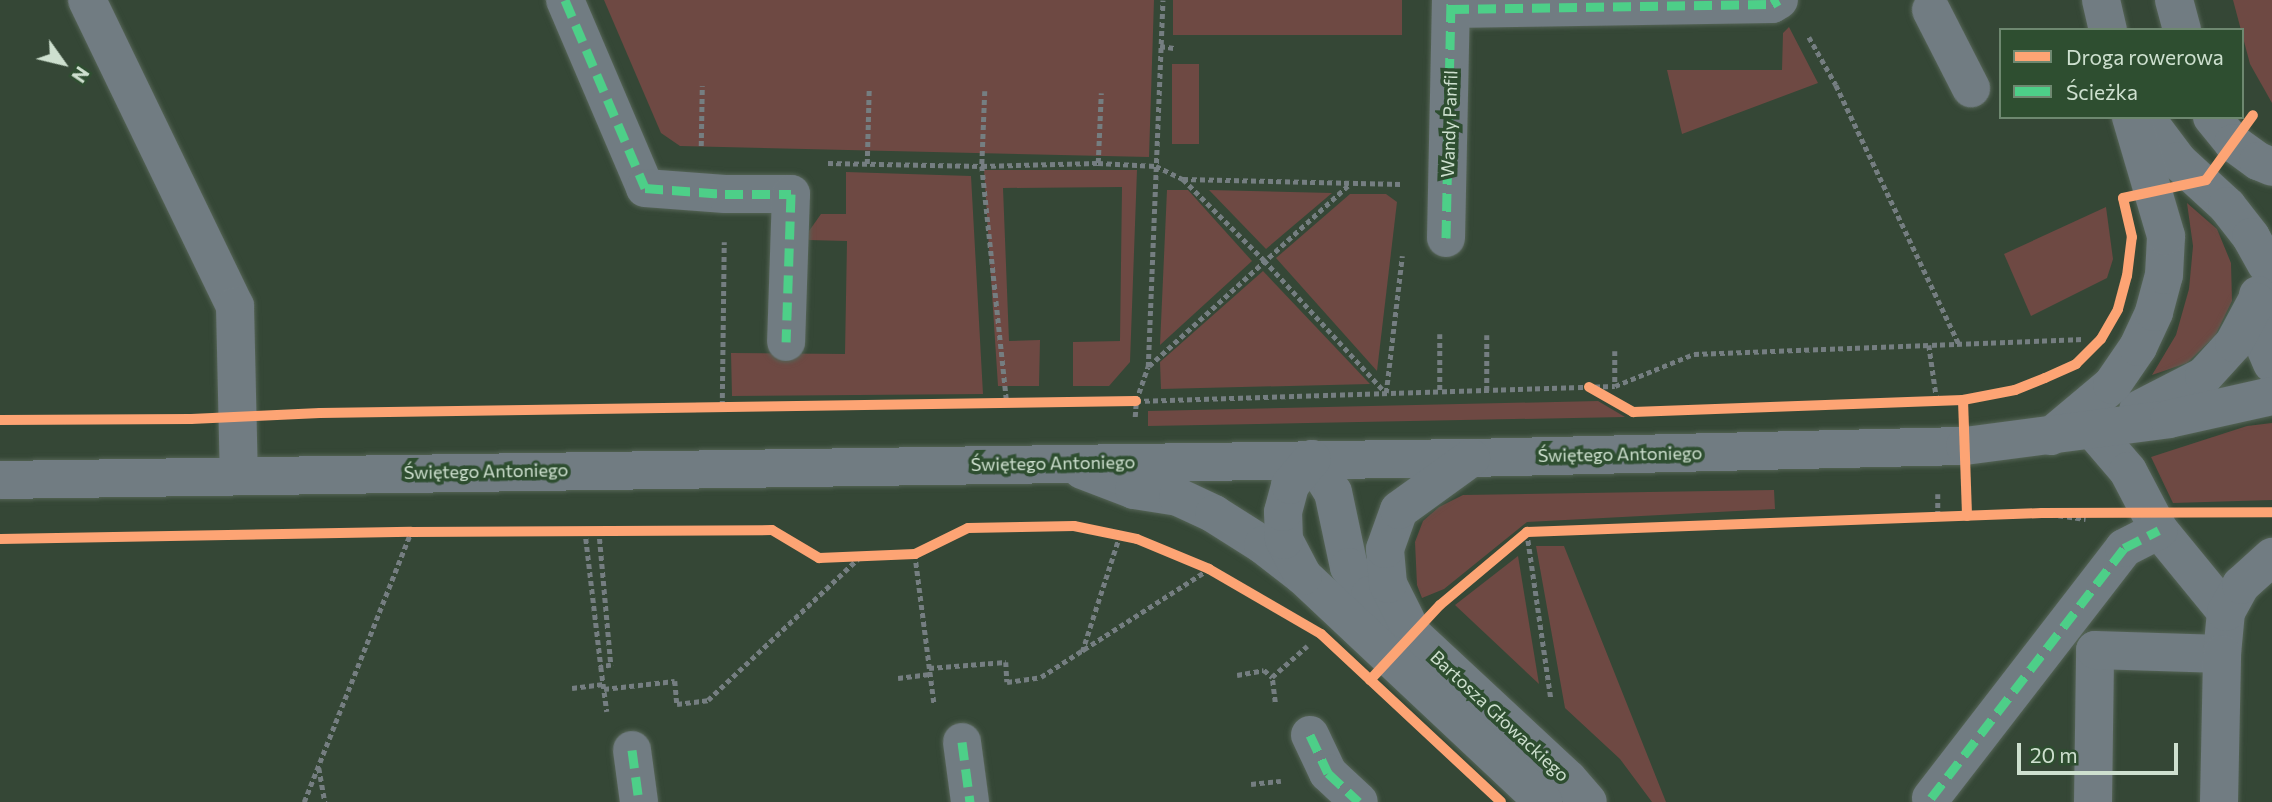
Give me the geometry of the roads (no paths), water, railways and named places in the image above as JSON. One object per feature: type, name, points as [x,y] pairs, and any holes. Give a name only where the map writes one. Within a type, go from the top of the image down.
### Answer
[{"type":"street","points":[[87,0],[235,306],[239,476]]},
{"type":"street","points":[[565,0],[645,188],[724,194],[790,194],[786,342]]},
{"type":"street","name":"Wandy Panfil","points":[[1446,238],[1451,5],[1772,4],[1779,0]]},
{"type":"street","points":[[2101,0],[2108,28]]},
{"type":"street","points":[[2174,0],[2181,28]]},
{"type":"street","points":[[1931,10],[1971,88]]},
{"type":"street","points":[[2050,436],[2112,384],[2137,347],[2154,312],[2164,275],[2166,236],[2132,119]]},
{"type":"street","points":[[2146,119],[2178,161],[2227,206],[2269,259],[2256,302],[2259,333],[2272,363]]},
{"type":"street","points":[[2214,119],[2233,143],[2258,162],[2272,167]]},
{"type":"street","name":"Świętego Antoniego","points":[[2098,428],[2204,376],[2234,343],[2256,302]]},
{"type":"street","name":"Świętego Antoniego","points":[[0,480],[1471,457],[1965,446],[2169,419],[2272,397]]},
{"type":"street","points":[[2098,428],[2128,471],[2156,522],[2226,612]]},
{"type":"street","points":[[1413,634],[1388,584],[1385,549],[1399,510],[1471,457]]},
{"type":"street","name":"Bartosza Głowackiego","points":[[1303,576],[1284,540],[1283,512],[1290,485],[1312,459],[1333,492],[1349,567],[1370,595],[1568,779],[1588,802]]},
{"type":"street","name":"Bartosza Głowackiego","points":[[1064,463],[1134,490],[1178,497],[1214,514],[1303,576],[1544,802]]},
{"type":"street","points":[[1931,798],[2124,548],[2156,522]]},
{"type":"street","points":[[2220,802],[2222,654],[2226,612],[2241,585],[2272,557]]},
{"type":"street","points":[[2093,802],[2095,650],[2222,654]]},
{"type":"street","points":[[1310,735],[1328,773],[1359,802]]},
{"type":"street","points":[[962,742],[970,802]]},
{"type":"street","points":[[632,750],[639,802]]}]
